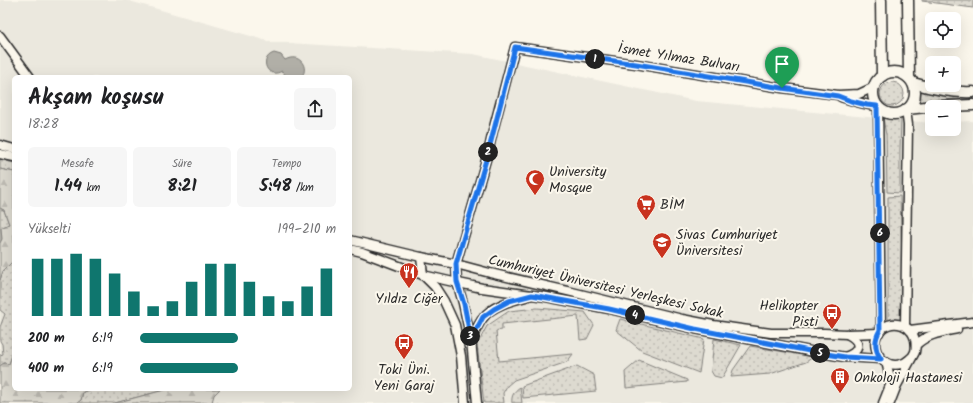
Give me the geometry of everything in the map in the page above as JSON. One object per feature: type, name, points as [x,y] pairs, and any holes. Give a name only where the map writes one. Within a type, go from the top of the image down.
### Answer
[{"type":"street","points":[[882,0],[882,76]]},
{"type":"street","points":[[890,403],[897,385],[915,352],[916,345],[914,335],[908,328],[907,110],[913,103],[915,90],[911,81],[908,0]]},
{"type":"street","points":[[0,36],[29,75]]},
{"type":"street","name":"İsmet Yılmaz Bulvarı","points":[[456,264],[488,153],[515,47],[636,64],[838,96],[851,101],[877,106],[884,112],[891,114],[898,114],[907,110],[926,107],[973,105]]},
{"type":"street","points":[[883,403],[891,383],[884,361],[878,354],[875,342],[880,332],[877,106],[874,101],[874,87],[877,80],[882,76],[896,72],[903,74],[911,81],[937,90],[973,92]]},
{"type":"street","name":"İsmet Yılmaz Bulvarı","points":[[838,96],[859,94],[874,87]]},
{"type":"street","points":[[0,146],[12,149]]},
{"type":"street","points":[[0,154],[12,157]]},
{"type":"street","name":"Cumhuriyet Üniversitesi Yerleşkesi Sokak","points":[[352,240],[456,264],[674,318],[713,326],[770,333],[847,334],[880,332],[886,326],[892,324],[899,324],[908,328],[973,322]]},
{"type":"street","name":"Cumhuriyet Üniversitesi Yerleşkesi Sokak","points":[[352,250],[423,275],[482,288],[532,295],[609,309],[723,335],[845,357],[884,361],[893,365],[906,362],[912,357]]},
{"type":"street","points":[[421,257],[423,275]]},
{"type":"street","points":[[456,264],[457,282],[464,304],[471,340],[477,403]]},
{"type":"street","name":"Cumhuriyet Üniversitesi Yerleşkesi Sokak","points":[[423,275],[435,286],[455,325],[461,356],[465,403]]},
{"type":"street","name":"Cumhuriyet Üniversitesi Yerleşkesi Sokak","points":[[471,340],[483,317],[509,301],[532,295]]},
{"type":"street","points":[[916,345],[924,338],[932,335],[973,326]]},
{"type":"street","points":[[845,357],[853,354],[858,345],[857,341],[847,334]]},
{"type":"shaded area","name":"Sivas Cumhuriyet Üniversitesi","points":[[0,0],[126,0],[271,42],[473,54],[696,101],[925,122],[925,136],[961,136],[961,122],[973,121],[973,403],[0,403]]},
{"type":"shaded area","points":[[274,53],[281,55],[285,60],[296,58],[300,60],[304,67],[303,74],[285,75],[282,71],[272,73],[266,67],[266,59]]},
{"type":"green space","points":[[973,0],[973,8],[922,1]]},
{"type":"green space","points":[[892,82],[901,85],[904,94],[901,103],[892,106],[883,103],[880,94],[883,85]]},
{"type":"green space","points":[[921,91],[944,96],[973,97],[973,99],[925,100],[919,102]]},
{"type":"green space","points":[[883,118],[901,118],[900,193],[887,192],[886,135]]},
{"type":"green space","points":[[0,159],[12,162],[12,172],[0,169]]},
{"type":"green space","points":[[0,169],[12,172],[12,262],[3,271],[0,280],[0,243],[2,239],[1,228],[9,224],[4,210],[0,208]]},
{"type":"green space","points":[[900,196],[902,261],[901,324],[888,324],[888,197]]},
{"type":"green space","points":[[0,208],[4,210],[9,224],[1,228],[2,239],[0,243]]},
{"type":"green space","points":[[12,262],[12,356],[9,364],[4,363],[0,366],[0,355],[3,354],[2,344],[0,341],[0,327],[5,314],[0,310],[0,280],[3,271]]},
{"type":"green space","points":[[537,308],[585,312],[594,325],[587,339],[580,340],[578,316],[502,324],[502,330],[496,331],[499,361],[573,354],[567,362],[514,380],[507,386],[503,393],[504,403],[484,403],[477,345],[487,326],[509,311]]},
{"type":"green space","points":[[620,319],[704,339],[699,373],[642,351],[616,330]]},
{"type":"green space","points":[[714,339],[741,345],[722,378],[714,376],[711,371]]},
{"type":"green space","points":[[750,346],[813,357],[806,362],[770,374],[731,377],[733,370]]},
{"type":"green space","points":[[12,356],[12,391],[86,391],[83,392],[81,400],[77,403],[0,403],[0,366],[4,363],[9,364]]},
{"type":"green space","points":[[639,360],[687,380],[687,382],[626,388],[625,372]]},
{"type":"green space","points":[[577,366],[594,375],[596,391],[523,398],[522,386]]},
{"type":"green space","points":[[520,387],[522,403],[512,403],[513,394]]},
{"type":"green space","points":[[160,391],[218,391],[214,395],[212,402],[218,403],[115,403]]},
{"type":"green space","points":[[161,391],[115,403],[77,403],[81,400],[83,392]]},
{"type":"place","name":"University Mosque","points":[[535,196]]},
{"type":"place","name":"BİM","points":[[646,221]]},
{"type":"place","name":"Sivas Cumhuriyet Üniversitesi","points":[[662,259]]},
{"type":"place","name":"Yıldız Ciğer","points":[[409,289]]},
{"type":"place","name":"Helikopter Pisti","points":[[832,330]]},
{"type":"place","name":"Toki Üni. Yeni Garaj","points":[[404,360]]},
{"type":"place","name":"Onkoloji Hastanesi","points":[[840,394]]},
{"type":"route","points":[[515,47],[636,64],[782,88],[838,96],[867,105],[878,106],[880,330],[875,342],[881,359],[845,357],[820,353],[723,335],[609,309],[532,295],[509,301],[483,317],[471,340],[464,304],[457,282],[456,264],[488,153],[515,47]]}]
